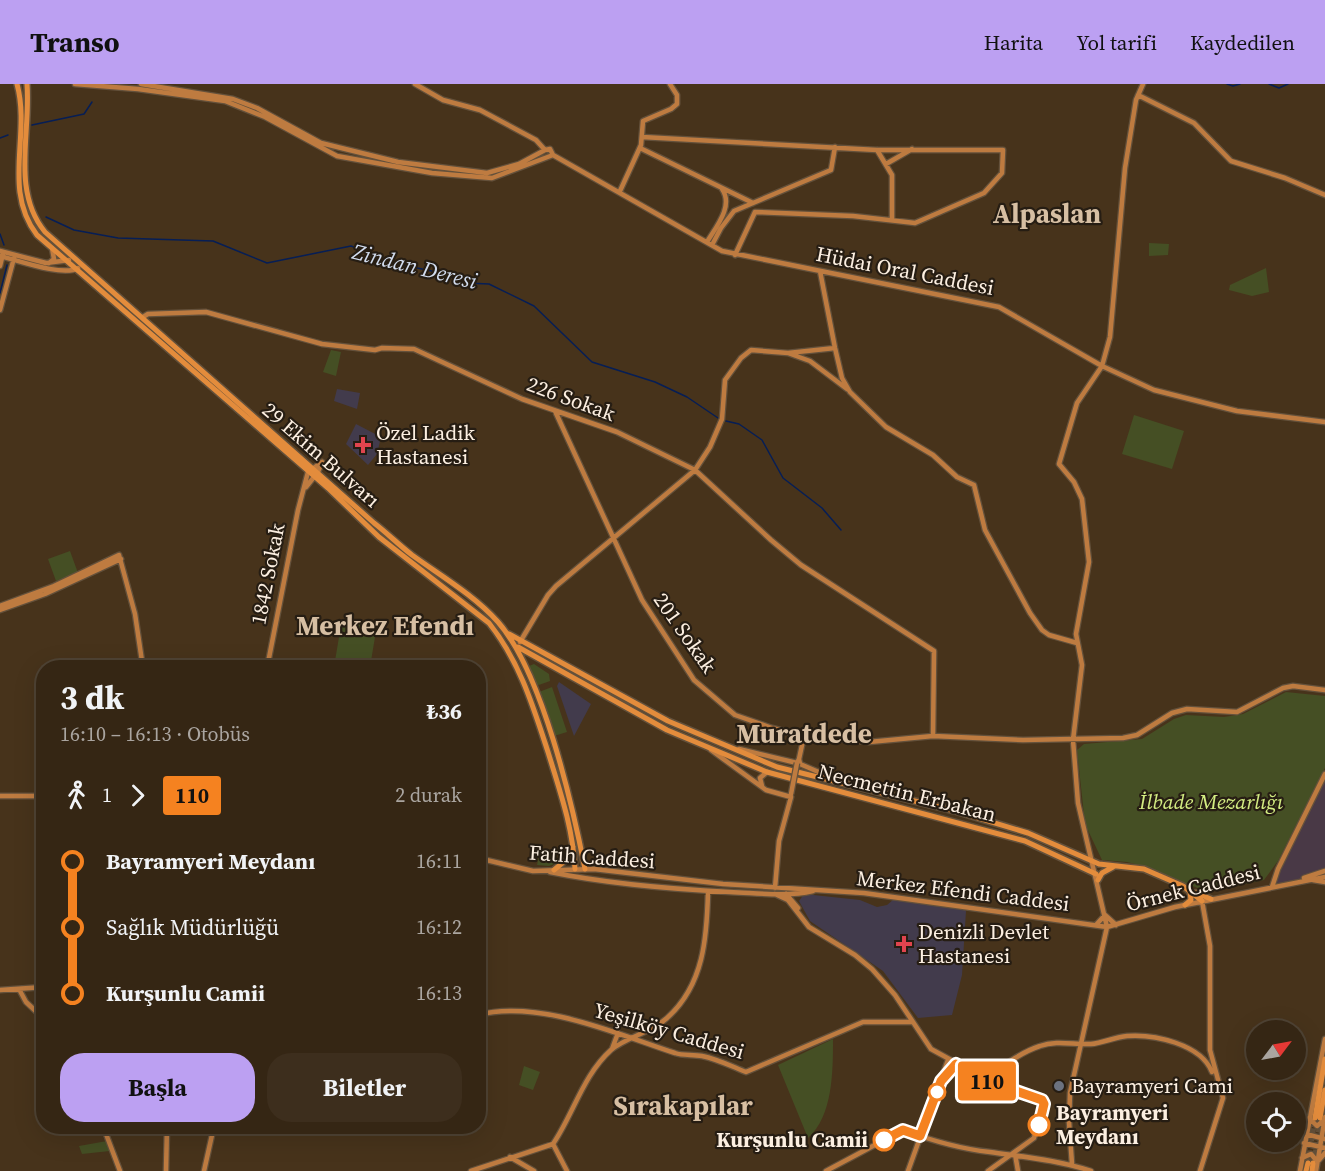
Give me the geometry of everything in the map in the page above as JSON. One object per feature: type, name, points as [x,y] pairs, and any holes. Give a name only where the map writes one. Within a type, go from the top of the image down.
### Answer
[{"type":"main road","name":"29 Ekim Bulvarı","points":[[19,84],[20,199],[31,226],[50,246],[82,264],[143,317],[310,470]]},
{"type":"main road","name":"29 Ekim Bulvarı","points":[[28,86],[26,179],[29,207],[45,232],[70,258],[77,269],[310,470],[410,553],[477,603],[505,631],[517,647],[526,665],[562,776],[585,869]]},
{"type":"main road","name":"29 Ekim Bulvarı","points":[[316,475],[379,537],[453,592],[493,628],[520,672],[533,702],[573,845],[574,869]]},
{"type":"main road","points":[[493,628],[517,647],[516,656],[520,672]]},
{"type":"main road","name":"Necmettin Erbakan","points":[[505,631],[668,722],[719,745],[792,772],[1017,830],[1096,863]]},
{"type":"main road","name":"Necmettin Erbakan","points":[[517,647],[667,730],[706,747],[767,771],[1025,841],[1097,877]]},
{"type":"main road","points":[[526,665],[530,659],[536,657]]},
{"type":"main road","points":[[551,871],[566,860],[573,845]]},
{"type":"main road","points":[[1096,863],[1144,869],[1211,899]]},
{"type":"main road","points":[[1097,877],[1115,866]]},
{"type":"main road","points":[[1190,890],[1202,901]]},
{"type":"main road","points":[[1185,905],[1191,900],[1190,890]]},
{"type":"main road","points":[[1320,1119],[1325,1059]]},
{"type":"main road","points":[[1320,1119],[1325,1090]]},
{"type":"main road","points":[[1306,1171],[1314,1166]]},
{"type":"street","points":[[75,84],[138,89],[225,101],[265,117],[337,156],[432,173],[492,178],[553,155]]},
{"type":"street","points":[[141,84],[233,99],[257,108],[321,143],[398,162],[487,173],[519,164],[544,151],[547,159]]},
{"type":"street","name":"Hüdai Oral Caddesi","points":[[415,84],[443,100],[480,110],[536,140],[544,151],[550,149],[553,155],[620,190],[710,244],[735,255],[999,307],[1102,366],[1154,390],[1184,399],[1260,415],[1325,422]]},
{"type":"street","points":[[620,190],[640,148],[644,120],[671,109],[677,104],[677,96],[670,84]]},
{"type":"street","points":[[1096,863],[1087,840],[1078,803],[1073,740],[1082,665],[1076,634],[1089,562],[1082,499],[1074,482],[1059,464],[1077,404],[1102,366],[1111,330],[1125,168],[1138,95],[1143,84]]},
{"type":"street","points":[[1138,95],[1194,123],[1231,160],[1285,178],[1325,195]]},
{"type":"street","points":[[642,137],[878,150],[1003,150],[1004,166],[997,180],[984,193],[915,223],[755,212],[739,209],[727,201],[721,187]]},
{"type":"street","points":[[710,244],[729,216],[739,209],[831,170],[835,147]]},
{"type":"street","points":[[640,148],[753,203]]},
{"type":"street","points":[[886,164],[912,149]]},
{"type":"street","points":[[878,150],[892,175],[892,220]]},
{"type":"street","points":[[710,244],[731,193]]},
{"type":"street","points":[[739,209],[740,197]]},
{"type":"street","points":[[735,255],[755,212],[753,203]]},
{"type":"street","points":[[49,263],[54,257],[50,246]]},
{"type":"street","points":[[0,266],[1,254],[84,275]]},
{"type":"street","points":[[14,257],[49,263],[70,258]]},
{"type":"street","points":[[0,310],[14,257]]},
{"type":"street","points":[[70,271],[82,264]]},
{"type":"street","points":[[820,272],[834,348],[842,378],[850,392]]},
{"type":"street","name":"226 Sokak","points":[[143,317],[148,314],[206,312],[322,344],[375,350],[382,348],[414,349],[522,399],[616,432],[695,470],[801,565],[934,651],[933,736]]},
{"type":"street","points":[[517,647],[548,595],[695,470],[710,447],[722,419],[725,380],[741,358],[751,350],[788,353],[834,348]]},
{"type":"street","points":[[788,353],[815,364],[897,435],[933,455],[957,477],[974,485],[985,530],[1030,614],[1042,630],[1049,635],[1077,643]]},
{"type":"street","name":"201 Sokak","points":[[555,411],[642,600],[699,685],[735,715],[804,736],[869,742],[933,736],[1073,740],[1123,738],[1137,735],[1172,712],[1187,709],[1237,712],[1282,688],[1293,686],[1325,690]]},
{"type":"street","points":[[322,462],[316,475],[306,487],[310,470],[322,462]]},
{"type":"street","name":"1842 Sokak","points":[[269,660],[292,536],[306,487]]},
{"type":"street","points":[[0,608],[45,594],[120,557],[135,614],[142,660]]},
{"type":"street","points":[[798,908],[788,896],[776,888],[779,840],[792,795],[804,736]]},
{"type":"street","points":[[719,745],[799,762],[812,771],[859,788]]},
{"type":"street","points":[[706,747],[766,790],[792,795]]},
{"type":"street","points":[[766,790],[760,780],[767,771]]},
{"type":"street","name":"Örnek Caddesi","points":[[1107,927],[1185,905],[1272,887],[1278,869],[1325,774]]},
{"type":"street","points":[[0,796],[36,796]]},
{"type":"street","points":[[1072,1164],[1069,1122],[1070,1093],[1083,1044],[1107,927],[1096,863],[1087,840]]},
{"type":"street","points":[[1082,856],[1090,850]]},
{"type":"street","name":"Fatih Caddesi","points":[[486,859],[625,885],[788,896]]},
{"type":"street","points":[[574,869],[575,876]]},
{"type":"street","points":[[585,869],[585,877]]},
{"type":"street","name":"Fatih Caddesi","points":[[551,871],[585,869],[776,888]]},
{"type":"street","points":[[1296,882],[1325,871]]},
{"type":"street","points":[[1272,887],[1325,876]]},
{"type":"street","points":[[1311,879],[1325,882]]},
{"type":"street","points":[[696,881],[708,891]]},
{"type":"street","points":[[708,891],[720,884]]},
{"type":"street","name":"Merkez Efendi Caddesi","points":[[776,888],[919,899],[1107,927]]},
{"type":"street","points":[[701,890],[708,900]]},
{"type":"street","points":[[612,1049],[666,1019],[687,994],[703,957],[708,891]]},
{"type":"street","points":[[708,900],[718,891]]},
{"type":"street","points":[[788,896],[803,891]]},
{"type":"street","points":[[803,891],[796,901],[804,921]]},
{"type":"street","points":[[788,896],[804,921],[872,969],[885,982],[931,1049],[984,1079],[1043,1101],[1034,1138],[1015,1154],[988,1171]]},
{"type":"street","points":[[1202,901],[1210,946],[1210,1050],[1219,1088]]},
{"type":"street","points":[[1105,915],[1116,925]]},
{"type":"street","points":[[1096,925],[1105,915]]},
{"type":"street","points":[[0,990],[36,988]]},
{"type":"street","points":[[19,989],[26,1002],[36,1011]]},
{"type":"street","name":"Yeşilköy Caddesi","points":[[486,1013],[501,1009],[572,1019],[651,1043],[677,1054],[700,1055],[746,1072],[863,1022],[913,1022]]},
{"type":"street","points":[[648,1030],[647,1034],[651,1043]]},
{"type":"street","points":[[471,1171],[552,1144],[590,1076],[612,1049],[618,1033]]},
{"type":"street","points":[[984,1079],[1041,1045],[1083,1044],[1127,1036],[1150,1038],[1180,1046],[1203,1057],[1223,1098],[1200,1171]]},
{"type":"street","points":[[1314,1166],[1323,1150],[1320,1119],[1325,1039]]},
{"type":"street","points":[[908,1171],[948,1060]]},
{"type":"street","points":[[945,1073],[956,1064]]},
{"type":"street","points":[[1320,1119],[1325,1129]]},
{"type":"street","points":[[1320,1119],[1306,1134],[1323,1139]]},
{"type":"street","points":[[826,1171],[903,1130],[987,1152],[1015,1154],[1072,1164],[1091,1171]]},
{"type":"street","points":[[107,1134],[120,1171]]},
{"type":"street","points":[[166,1134],[166,1171]]},
{"type":"street","points":[[204,1171],[212,1134]]},
{"type":"street","points":[[552,1144],[567,1171]]},
{"type":"street","points":[[1306,1144],[1323,1150]]},
{"type":"street","points":[[1300,1171],[1303,1152]]},
{"type":"street","points":[[1015,1154],[1018,1171]]},
{"type":"street","points":[[1302,1158],[1312,1154],[1314,1166]]},
{"type":"street","points":[[510,1157],[534,1171]]},
{"type":"shaded area","points":[[337,389],[360,393],[357,409],[334,401]]},
{"type":"shaded area","name":"Özel Ladik Hastanesi","points":[[356,424],[381,437],[377,454],[368,465],[346,444]]},
{"type":"shaded area","points":[[559,682],[591,704],[574,736],[557,686]]},
{"type":"shaded area","points":[[1325,777],[1325,874],[1272,887],[1318,789]]},
{"type":"shaded area","name":"Denizli Devlet Hastanesi","points":[[804,894],[860,900],[877,907],[887,905],[894,899],[964,909],[966,911],[962,975],[952,1015],[918,1018],[883,971],[810,921],[799,901]]},
{"type":"green space","points":[[1149,243],[1169,244],[1168,255],[1149,256]]},
{"type":"green space","points":[[1266,268],[1269,292],[1252,296],[1229,290],[1230,285]]},
{"type":"green space","points":[[331,350],[341,352],[336,376],[323,372]]},
{"type":"green space","points":[[1134,415],[1184,431],[1172,469],[1122,454]]},
{"type":"green space","points":[[70,551],[78,573],[56,581],[48,559]]},
{"type":"green space","points":[[342,619],[377,625],[371,660],[335,660]]},
{"type":"green space","points":[[534,664],[549,674],[550,681],[536,686],[529,666]]},
{"type":"green space","points":[[552,687],[567,732],[554,736],[539,692]]},
{"type":"green space","name":"İlbade Mezarlığı","points":[[1286,692],[1325,696],[1325,768],[1278,861],[1264,880],[1207,892],[1150,868],[1127,862],[1102,860],[1085,824],[1077,750],[1084,744],[1142,739],[1174,719],[1186,715],[1224,717],[1243,714]]},
{"type":"green space","points":[[540,851],[556,856],[557,863],[549,866],[537,865]]},
{"type":"green space","points":[[833,1039],[832,1079],[827,1105],[816,1129],[808,1138],[778,1065]]},
{"type":"green space","points":[[524,1066],[540,1072],[533,1090],[519,1085]]},
{"type":"green space","points":[[107,1141],[110,1151],[82,1154],[79,1146]]},
{"type":"waterway","points":[[1227,84],[1233,86],[1240,84]]},
{"type":"waterway","points":[[1269,84],[1279,88],[1288,84]]},
{"type":"waterway","points":[[32,125],[84,114],[92,102]]},
{"type":"waterway","points":[[0,138],[8,135]]},
{"type":"waterway","name":"Zindan Deresi","points":[[46,217],[74,230],[118,238],[213,241],[267,263],[351,246],[398,264],[441,273],[466,283],[489,284],[534,306],[592,362],[655,382],[687,397],[718,418]]},
{"type":"waterway","points":[[0,234],[4,245]]},
{"type":"waterway","points":[[0,293],[7,265]]},
{"type":"waterway","name":"Zindan Deresi","points":[[726,421],[739,424],[762,440],[783,478],[822,508],[841,530]]},
{"type":"tunnel","points":[[1308,1163],[1315,1120]]},
{"type":"tunnel","points":[[1314,1162],[1320,1121]]},
{"type":"bus line","name":"110","points":[[884,1140],[903,1130],[920,1136],[945,1073],[956,1064],[993,1083],[1042,1100],[1044,1104],[1039,1125]]},
{"type":"place","name":"Özel Ladik Hastanesi","points":[[363,445]]},
{"type":"place","name":"Denizli Devlet Hastanesi","points":[[904,944]]},
{"type":"place","name":"Bayramyeri Cami","points":[[1059,1086]]},
{"type":"place","name":"Bayramyeri Meydanı","points":[[1039,1125]]},
{"type":"place","name":"Kurşunlu Camii","points":[[884,1140]]},
{"type":"district","name":"Alpaslan","points":[[1047,214]]},
{"type":"district","name":"Merkez Efendı","points":[[385,626]]},
{"type":"district","name":"Muratdede","points":[[804,734]]},
{"type":"district","name":"Sırakapılar","points":[[683,1106]]}]
